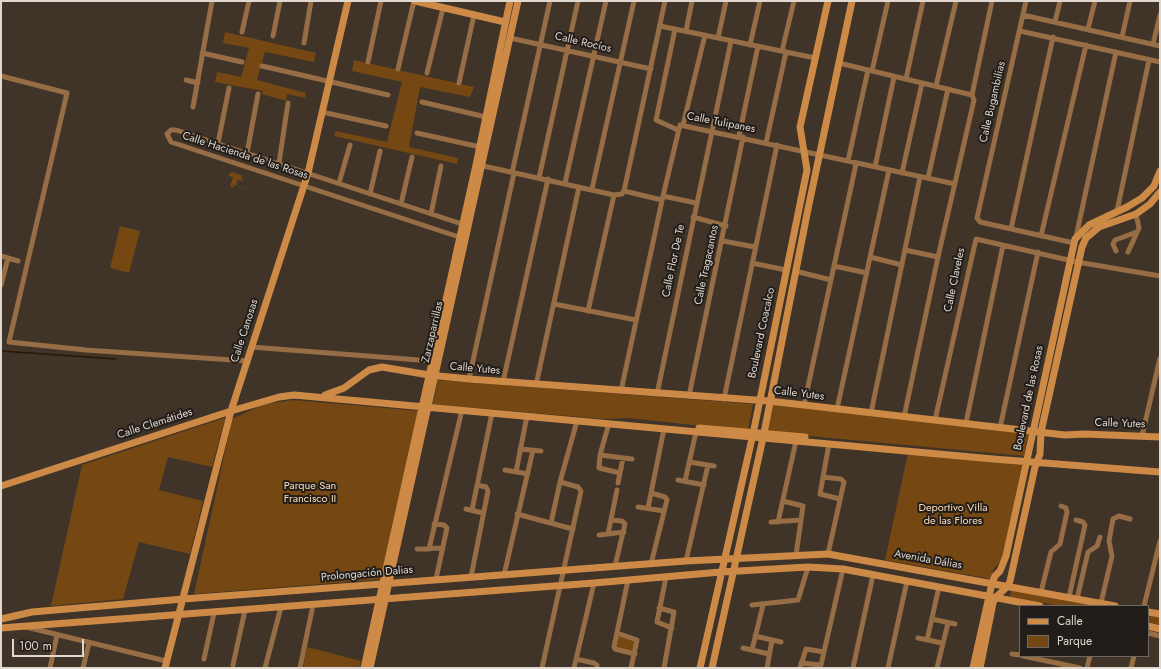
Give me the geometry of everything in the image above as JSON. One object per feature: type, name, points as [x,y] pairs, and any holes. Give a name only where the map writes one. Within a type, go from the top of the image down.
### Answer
[{"type":"main road","name":"Calle Canosas","points":[[166,665],[231,411],[308,173],[348,1]]},
{"type":"main road","points":[[414,1],[505,22]]},
{"type":"main road","name":"Zarzaparrillas","points":[[479,165],[480,147],[510,1]]},
{"type":"main road","name":"Zarzaparrillas","points":[[364,668],[386,584],[462,238],[518,1]]},
{"type":"main road","name":"Boulevard Coacalco","points":[[700,668],[752,437],[807,170],[800,127],[828,1]]},
{"type":"main road","name":"Boulevard Coacalco","points":[[712,668],[734,571],[735,558],[763,438],[795,272],[852,1]]},
{"type":"main road","points":[[1075,241],[1084,228],[1135,202],[1157,188],[1160,171]]},
{"type":"main road","name":"Boulevard de las Rosas","points":[[1008,586],[1036,462],[1041,451],[1042,432],[1082,247],[1093,231],[1105,224],[1136,214],[1150,204],[1160,192]]},
{"type":"main road","name":"Zarzaparrillas","points":[[431,376],[432,361],[462,238]]},
{"type":"main road","name":"Boulevard de las Rosas","points":[[973,668],[988,596],[995,576],[1000,571],[1006,556],[1075,241]]},
{"type":"main road","name":"Calle Clemátides","points":[[319,396],[336,392],[344,388],[375,368],[382,367],[431,376]]},
{"type":"main road","name":"Calle Yutes","points":[[431,376],[724,399],[769,401],[1065,435],[1084,434],[1160,437]]},
{"type":"main road","name":"Calle Clemátides","points":[[1,486],[231,411],[279,397],[294,395],[319,396],[424,407]]},
{"type":"main road","points":[[424,407],[577,421],[646,424],[752,437],[1027,462],[1160,472]]},
{"type":"main road","points":[[611,423],[664,429],[805,437],[868,443],[893,449]]},
{"type":"main road","name":"Avenida Dálias","points":[[735,558],[828,554],[1110,605]]},
{"type":"main road","name":"Prolongación Dalias","points":[[1,620],[32,612],[183,599],[436,579],[735,558]]},
{"type":"main road","points":[[1,628],[594,584],[734,571],[808,567],[843,569],[1034,605]]},
{"type":"main road","points":[[980,668],[996,598],[1008,586]]},
{"type":"main road","name":"Zarzaparrillas","points":[[370,668],[382,599]]},
{"type":"main road","points":[[1149,612],[1160,614]]},
{"type":"main road","points":[[1149,626],[1160,629]]},
{"type":"street","points":[[193,107],[212,1]]},
{"type":"street","points":[[242,32],[249,1]]},
{"type":"street","points":[[273,36],[280,1]]},
{"type":"street","points":[[304,42],[311,1]]},
{"type":"street","points":[[368,62],[381,1]]},
{"type":"street","points":[[398,69],[414,1]]},
{"type":"street","points":[[469,379],[550,1]]},
{"type":"street","points":[[539,178],[578,1]]},
{"type":"street","points":[[565,183],[606,1]]},
{"type":"street","points":[[592,189],[634,1]]},
{"type":"street","points":[[479,165],[614,195],[622,194],[624,191],[665,1]]},
{"type":"street","points":[[686,31],[692,1]]},
{"type":"street","points":[[718,38],[726,1]]},
{"type":"street","points":[[750,45],[760,1]]},
{"type":"street","points":[[766,142],[794,1]]},
{"type":"street","points":[[848,162],[888,1]]},
{"type":"street","points":[[906,79],[923,1]]},
{"type":"street","points":[[936,86],[956,1]]},
{"type":"street","points":[[904,417],[954,184],[974,100],[972,95],[992,1]]},
{"type":"street","points":[[1026,1],[1020,30],[1160,62]]},
{"type":"street","points":[[1055,22],[1060,1]]},
{"type":"street","points":[[1088,29],[1095,1]]},
{"type":"street","points":[[1122,37],[1130,1]]},
{"type":"street","points":[[427,73],[443,8]]},
{"type":"street","points":[[459,83],[474,15]]},
{"type":"street","points":[[1023,15],[1160,46]]},
{"type":"street","points":[[1153,44],[1160,15]]},
{"type":"street","points":[[660,26],[815,58]]},
{"type":"street","points":[[675,29],[656,120],[678,130]]},
{"type":"street","name":"Calle Bugambilias","points":[[1020,30],[977,218],[980,222],[1041,236],[1075,241]]},
{"type":"street","points":[[684,125],[705,35]]},
{"type":"street","points":[[1010,229],[1053,37]]},
{"type":"street","name":"Calle Rocíos","points":[[510,38],[651,69]]},
{"type":"street","name":"Calle Flor De Te","points":[[657,394],[731,41]]},
{"type":"street","points":[[1041,236],[1086,45]]},
{"type":"street","name":"Calle Tragacantos","points":[[689,396],[726,226],[758,46]]},
{"type":"street","points":[[1075,241],[1116,52]]},
{"type":"street","points":[[202,53],[242,62]]},
{"type":"street","points":[[1117,211],[1149,60]]},
{"type":"street","points":[[839,63],[972,95]]},
{"type":"street","points":[[262,66],[388,95]]},
{"type":"street","points":[[1,76],[67,93],[8,340],[10,343],[247,361]]},
{"type":"street","points":[[875,167],[894,76]]},
{"type":"street","points":[[186,80],[198,83]]},
{"type":"street","points":[[902,173],[922,83]]},
{"type":"street","points":[[218,143],[229,88]]},
{"type":"street","points":[[928,178],[948,89]]},
{"type":"street","points":[[248,153],[258,94]]},
{"type":"street","points":[[422,102],[486,117]]},
{"type":"street","points":[[279,163],[288,103]]},
{"type":"street","points":[[322,112],[386,126]]},
{"type":"street","name":"Calle Tulipanes","points":[[622,391],[636,320],[680,125],[766,142],[820,156],[954,184]]},
{"type":"street","name":"Calle Hacienda de las Rosas","points":[[462,238],[171,142],[167,134],[171,130],[176,130],[465,225]]},
{"type":"street","points":[[417,133],[480,147]]},
{"type":"street","points":[[339,183],[350,145]]},
{"type":"street","points":[[724,399],[777,145]]},
{"type":"street","points":[[370,194],[380,151]]},
{"type":"street","points":[[401,204],[412,157]]},
{"type":"street","points":[[804,405],[856,164]]},
{"type":"street","points":[[431,214],[441,166]]},
{"type":"street","points":[[838,409],[889,170]]},
{"type":"street","points":[[871,413],[920,177]]},
{"type":"street","points":[[502,382],[548,180]]},
{"type":"street","points":[[536,384],[579,187]]},
{"type":"street","points":[[624,191],[696,203]]},
{"type":"street","points":[[588,311],[614,195]]},
{"type":"street","points":[[1128,252],[1140,225],[1136,214]]},
{"type":"street","points":[[693,217],[726,226]]},
{"type":"street","points":[[1116,252],[1113,244],[1115,240],[1137,232]]},
{"type":"street","name":"Calle Claveles","points":[[935,420],[974,241],[978,239],[1078,262],[1160,276]]},
{"type":"street","points":[[723,241],[755,247]]},
{"type":"street","points":[[966,424],[1003,245]]},
{"type":"street","points":[[905,250],[938,257]]},
{"type":"street","points":[[1000,428],[1038,252]]},
{"type":"street","points":[[1,256],[18,261]]},
{"type":"street","points":[[1,284],[8,258]]},
{"type":"street","points":[[870,258],[902,265]]},
{"type":"street","points":[[752,263],[786,270]]},
{"type":"street","points":[[834,266],[867,272]]},
{"type":"street","points":[[795,272],[831,280]]},
{"type":"street","points":[[554,304],[636,320]]},
{"type":"street","points":[[251,347],[432,361]]},
{"type":"street","points":[[1142,436],[1160,358]]},
{"type":"street","points":[[428,549],[462,410]]},
{"type":"street","points":[[472,510],[492,413]]},
{"type":"street","points":[[516,472],[527,416]]},
{"type":"street","points":[[551,523],[560,482],[577,421]]},
{"type":"street","points":[[611,423],[600,455],[599,468],[620,473]]},
{"type":"street","points":[[648,508],[664,429]]},
{"type":"street","points":[[685,481],[698,430]]},
{"type":"street","points":[[778,522],[796,441]]},
{"type":"street","points":[[829,444],[820,494],[840,499]]},
{"type":"street","points":[[520,449],[541,451]]},
{"type":"street","points":[[504,575],[533,450]]},
{"type":"street","points":[[600,455],[632,459]]},
{"type":"street","points":[[618,483],[623,458]]},
{"type":"street","points":[[686,561],[704,485],[711,466],[689,462]]},
{"type":"street","points":[[505,470],[528,474]]},
{"type":"street","points":[[823,477],[844,480],[828,554]]},
{"type":"street","points":[[678,480],[704,485]]},
{"type":"street","points":[[542,668],[581,488],[560,482]]},
{"type":"street","points":[[471,577],[488,488],[477,484]]},
{"type":"street","points":[[608,534],[617,490]]},
{"type":"street","points":[[651,493],[667,498],[651,564]]},
{"type":"street","points":[[783,501],[803,506],[796,555]]},
{"type":"street","points":[[1041,592],[1051,552],[1060,544],[1067,512],[1066,508],[1061,506]]},
{"type":"street","points":[[638,507],[664,511]]},
{"type":"street","points":[[466,509],[483,513]]},
{"type":"street","points":[[517,514],[573,529]]},
{"type":"street","points":[[1101,603],[1112,556],[1109,541],[1113,519],[1119,516],[1130,519]]},
{"type":"street","points":[[611,520],[625,522],[624,532],[615,566]]},
{"type":"street","points":[[771,522],[801,520]]},
{"type":"street","points":[[1069,597],[1085,525],[1083,522],[1076,520]]},
{"type":"street","points":[[434,524],[446,526],[436,579]]},
{"type":"street","points":[[599,535],[624,532]]},
{"type":"street","points":[[1078,599],[1088,552],[1097,546],[1100,537]]},
{"type":"street","points":[[1144,605],[1160,541]]},
{"type":"street","points":[[417,549],[442,548]]},
{"type":"street","points":[[752,605],[798,600],[808,567]]},
{"type":"street","points":[[824,652],[806,649],[801,666],[821,665],[824,652],[843,569]]},
{"type":"street","points":[[853,668],[873,575]]},
{"type":"street","points":[[666,577],[657,622],[672,628]]},
{"type":"street","points":[[628,580],[614,648],[635,654]]},
{"type":"street","points":[[888,668],[907,581]]},
{"type":"street","points":[[574,668],[594,584]]},
{"type":"street","points":[[927,640],[939,587]]},
{"type":"street","points":[[300,668],[313,605]]},
{"type":"street","points":[[752,650],[762,605]]},
{"type":"street","points":[[265,668],[281,607]]},
{"type":"street","points":[[659,608],[674,612],[664,668]]},
{"type":"street","points":[[233,665],[245,610]]},
{"type":"street","points":[[204,659],[214,613]]},
{"type":"street","points":[[932,619],[955,624]]},
{"type":"street","points":[[937,668],[948,622]]},
{"type":"street","points":[[24,627],[89,643],[166,665]]},
{"type":"street","points":[[617,633],[637,640],[631,668]]},
{"type":"street","points":[[1149,633],[1160,636]]},
{"type":"street","points":[[50,668],[57,635]]},
{"type":"street","points":[[755,636],[781,642]]},
{"type":"street","points":[[918,638],[942,643]]},
{"type":"street","points":[[767,668],[772,640]]},
{"type":"street","points":[[83,668],[89,643]]},
{"type":"street","points":[[743,648],[769,654]]},
{"type":"street","points":[[1012,654],[1019,656]]},
{"type":"street","points":[[1026,657],[1080,668]]},
{"type":"street","points":[[1087,668],[1090,657]]},
{"type":"street","points":[[1131,668],[1134,657]]},
{"type":"street","points":[[576,659],[594,663],[597,668]]},
{"type":"green space","points":[[225,32],[316,53],[314,62],[265,52],[257,80],[306,93],[305,98],[287,94],[286,101],[262,94],[263,91],[215,82],[217,72],[241,77],[249,48],[223,43]]},
{"type":"green space","points":[[354,60],[474,87],[470,97],[420,87],[409,147],[458,158],[457,164],[334,136],[336,131],[387,142],[402,82],[352,71]]},
{"type":"green space","points":[[231,172],[241,175],[243,181],[238,180],[236,185],[254,192],[234,185],[233,188],[230,186],[233,177],[228,176]]},
{"type":"green space","points":[[120,226],[140,231],[129,273],[110,268]]},
{"type":"green space","points":[[438,380],[753,404],[748,431],[628,418],[602,419],[433,404]]},
{"type":"green space","name":"Parque San Francisco II","points":[[293,400],[420,411],[386,579],[194,594],[232,419],[264,404]]},
{"type":"green space","points":[[772,404],[1028,434],[1024,456],[767,432]]},
{"type":"green space","points":[[224,418],[225,419],[212,467],[168,457],[159,490],[203,501],[190,554],[139,542],[123,599],[51,606],[82,465]]},
{"type":"green space","name":"Deportivo Villa de las Flores","points":[[908,453],[1022,464],[1003,558],[993,570],[991,579],[885,560]]},
{"type":"green space","points":[[1011,590],[1098,605],[1054,605],[1010,597]]},
{"type":"green space","points":[[1149,614],[1160,617],[1160,625],[1149,622]]},
{"type":"green space","points":[[617,634],[636,640],[633,653],[614,647]]},
{"type":"green space","points":[[307,647],[361,661],[359,668],[303,668]]},
{"type":"waterway","points":[[1,351],[116,359]]}]
